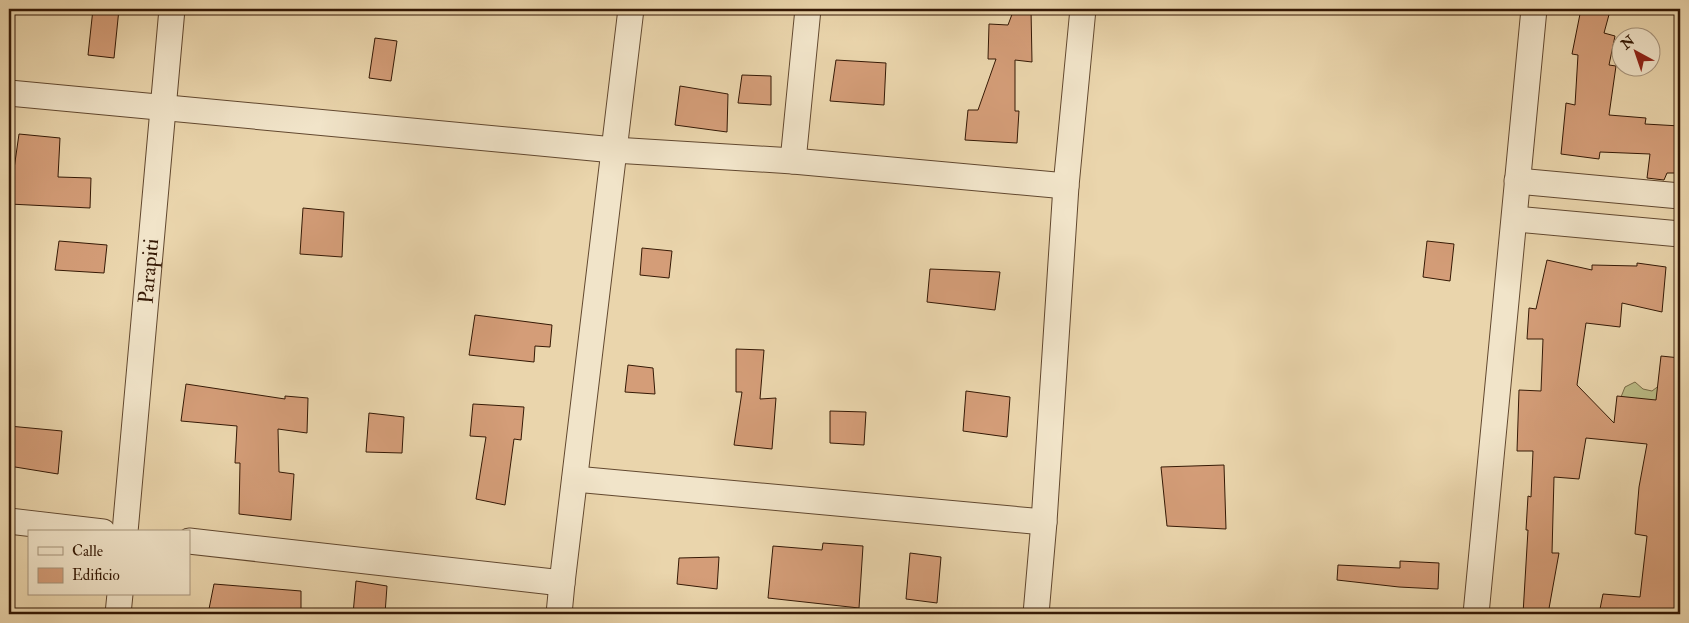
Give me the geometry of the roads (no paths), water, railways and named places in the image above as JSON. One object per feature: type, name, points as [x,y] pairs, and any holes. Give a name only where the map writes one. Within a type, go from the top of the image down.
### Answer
[{"type":"street","name":"Parapiti","points":[[125,530],[172,9]]},
{"type":"street","points":[[559,614],[631,9]]},
{"type":"street","points":[[793,161],[808,9]]},
{"type":"street","points":[[1036,614],[1044,522],[1066,186],[1083,9]]},
{"type":"street","points":[[1476,614],[1534,9]]},
{"type":"street","points":[[9,94],[614,150],[793,161],[1066,186]]},
{"type":"street","points":[[1517,181],[1680,196]]},
{"type":"street","points":[[1515,219],[1680,234]]},
{"type":"street","points":[[575,479],[1044,522]]},
{"type":"street","points":[[9,521],[86,530]]},
{"type":"street","points":[[190,541],[562,583]]},
{"type":"street","points":[[118,614],[120,596]]}]
